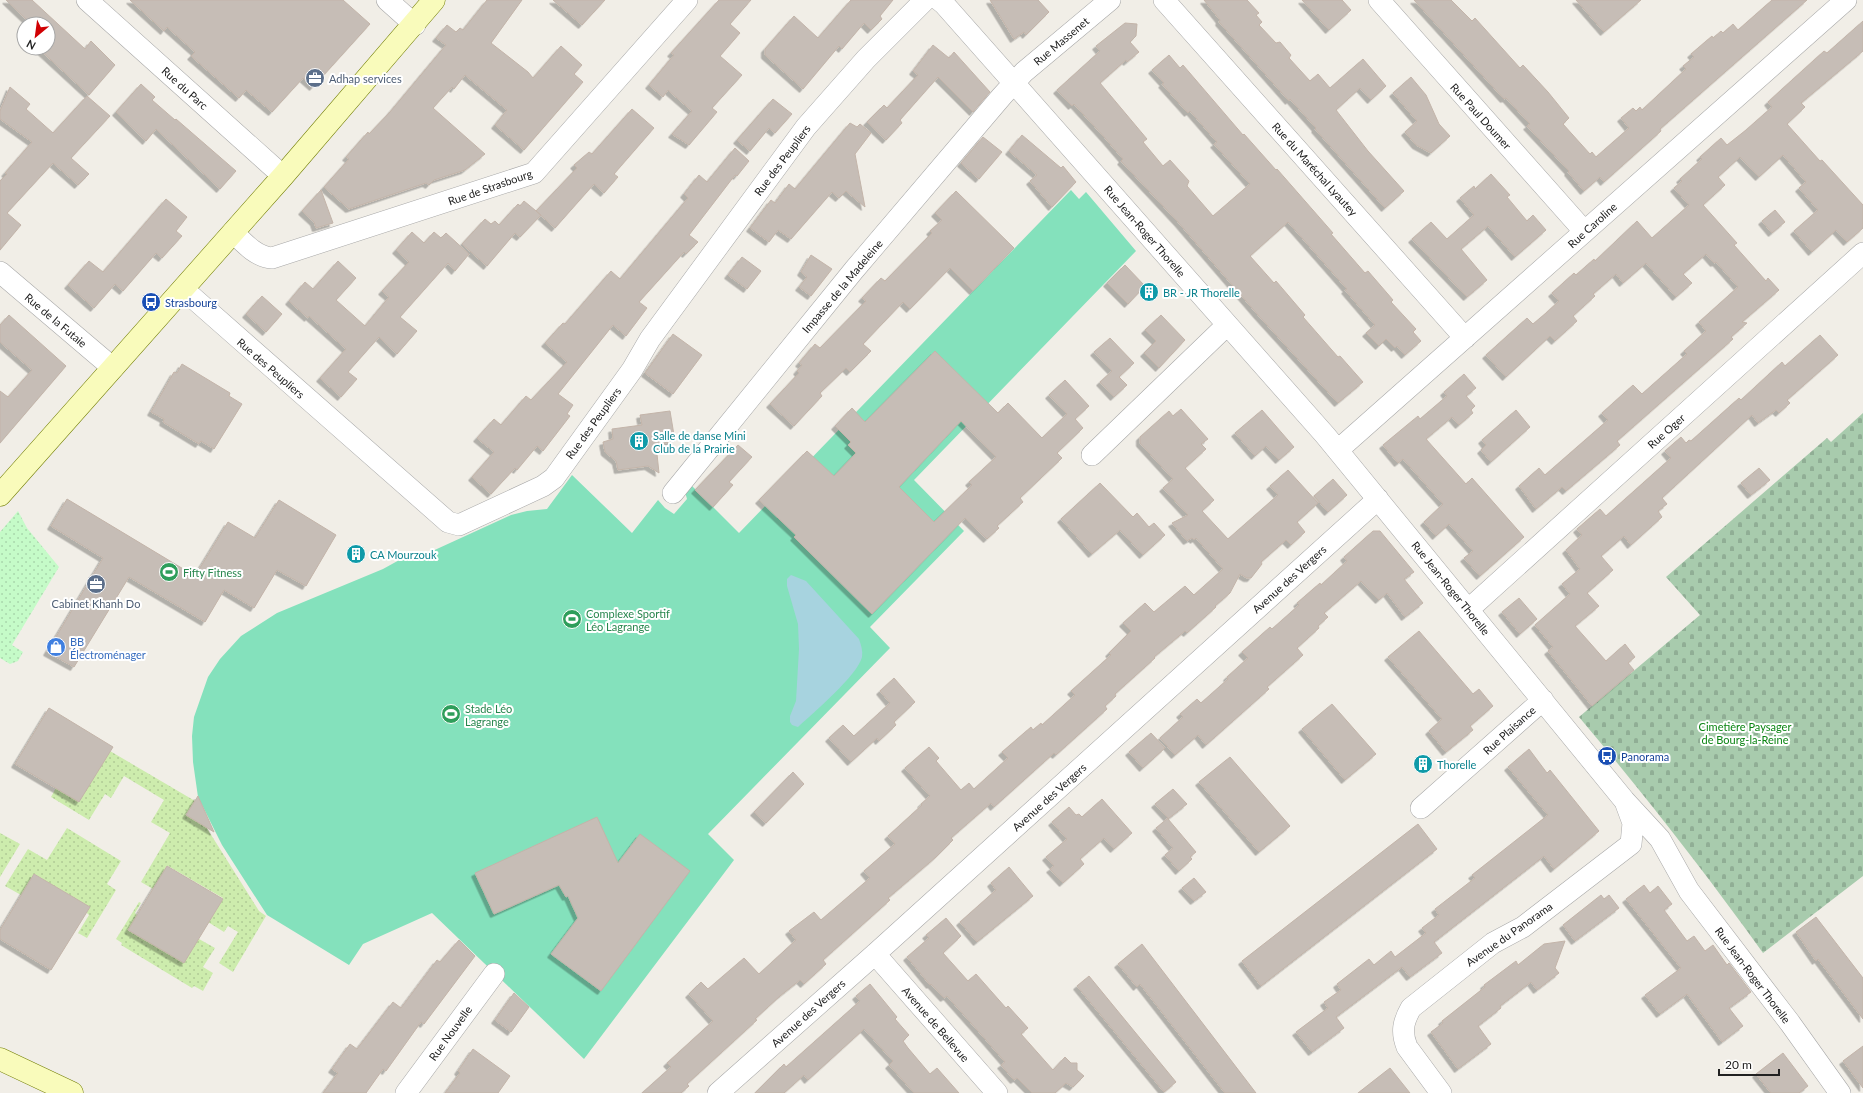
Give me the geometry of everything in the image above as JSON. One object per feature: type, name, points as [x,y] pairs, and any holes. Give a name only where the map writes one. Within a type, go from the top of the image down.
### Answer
[{"type":"main road","points":[[0,495],[283,176],[415,25],[434,0]]},
{"type":"main road","points":[[0,1059],[72,1093]]},
{"type":"street","name":"Rue du Parc","points":[[87,0],[283,176]]},
{"type":"street","points":[[387,0],[415,25]]},
{"type":"street","name":"Rue de Strasbourg","points":[[233,232],[256,253],[264,257],[272,258],[534,173],[687,0]]},
{"type":"street","name":"Rue des Peupliers","points":[[183,289],[448,522],[459,525],[543,486],[554,478],[632,370],[650,339],[806,127],[866,59],[925,0]]},
{"type":"street","name":"Rue Jean-Roger Thorelle","points":[[939,0],[1094,172],[1338,450],[1624,800],[1660,838],[1668,856],[1689,891],[1790,1023],[1840,1093]]},
{"type":"street","name":"Rue Massenet","points":[[1014,83],[1024,72],[1110,0]]},
{"type":"street","name":"Rue du Maréchal Lyautey","points":[[1164,0],[1465,338]]},
{"type":"street","name":"Rue Paul Doumer","points":[[1379,0],[1584,231]]},
{"type":"street","name":"Rue Caroline","points":[[1338,450],[1846,0]]},
{"type":"street","name":"Impasse de la Madeleine","points":[[673,493],[854,270],[1014,83]]},
{"type":"street","name":"Rue Oger","points":[[1469,609],[1863,253]]},
{"type":"street","name":"Rue de la Futaie","points":[[0,272],[113,368]]},
{"type":"street","points":[[1092,455],[1228,325]]},
{"type":"street","name":"Avenue des Vergers","points":[[718,1093],[875,954],[1378,499]]},
{"type":"street","name":"Rue Plaisance","points":[[1421,808],[1543,700]]},
{"type":"street","points":[[1624,800],[1633,823],[1631,844]]},
{"type":"street","name":"Rue Jean-Roger Thorelle","points":[[1631,844],[1645,843],[1668,856]]},
{"type":"street","name":"Avenue du Panorama","points":[[1441,1093],[1407,1047],[1404,1040],[1403,1027],[1405,1019],[1411,1008],[1492,943],[1523,927],[1631,844]]},
{"type":"street","name":"Avenue de Bellevue","points":[[875,954],[997,1093]]},
{"type":"street","name":"Rue Nouvelle","points":[[406,1093],[494,974]]},
{"type":"green space","name":"Complexe Sportif Léo Lagrange","points":[[1071,190],[1079,199],[1086,192],[1136,251],[914,480],[964,531],[870,627],[890,648],[708,834],[734,860],[584,1059],[432,913],[363,944],[349,965],[267,915],[222,845],[198,797],[193,762],[192,736],[194,717],[208,677],[220,659],[241,636],[277,613],[383,569],[412,553],[415,559],[511,515],[527,511],[547,509],[572,475],[632,533],[658,500],[665,508],[674,514],[687,499],[684,488],[689,483],[739,533]]},
{"type":"green space","name":"Cimetière Paysager de Bourg-la-Reine","points":[[1863,413],[1863,876],[1763,953],[1674,834],[1579,717],[1700,615],[1666,577],[1827,438],[1831,442]]},
{"type":"green space","points":[[18,511],[27,528],[59,567],[12,645],[23,652],[18,661],[10,664],[0,658],[0,532]]},
{"type":"green space","points":[[110,751],[195,801],[186,815],[201,824],[203,822],[259,911],[266,916],[233,972],[219,963],[238,932],[228,926],[224,932],[208,922],[223,898],[168,866],[153,889],[141,882],[170,833],[151,822],[164,800],[124,776],[111,798],[105,794],[89,820],[51,797],[56,788]]},
{"type":"green space","points":[[67,828],[121,861],[107,884],[116,890],[87,938],[78,933],[89,915],[86,912],[89,907],[34,874],[21,895],[5,886],[28,849],[47,860]]},
{"type":"green space","points":[[0,833],[20,844],[0,877]]},
{"type":"green space","points":[[139,902],[141,903],[135,913],[137,915],[199,939],[215,948],[203,967],[213,973],[203,991],[194,986],[192,988],[121,945],[122,943],[116,939]]},
{"type":"water","points":[[791,575],[806,581],[859,639],[862,652],[859,665],[852,674],[834,694],[798,727],[792,725],[790,722],[790,716],[796,701],[799,649],[798,624],[787,586],[787,579]]},
{"type":"building","points":[[6,0],[32,0],[49,16],[23,16]]},
{"type":"building","points":[[130,0],[343,0],[370,24],[313,87],[303,78],[272,112],[246,90],[239,98],[191,56],[195,52],[167,27],[164,31]]},
{"type":"building","points":[[487,0],[522,0],[491,43],[528,72],[533,78],[561,46],[582,65],[574,74],[583,82],[524,150],[495,125],[507,110],[465,75],[454,89],[452,87],[433,108],[485,154],[465,170],[434,180],[429,185],[426,183],[349,209],[324,187],[349,159],[346,157],[368,132],[369,134],[390,112],[446,45],[436,38],[447,25],[456,32],[460,28],[463,30]]},
{"type":"building","points":[[553,0],[605,0],[582,25]]},
{"type":"building","points":[[719,0],[751,0],[730,24],[740,33],[720,56],[742,75],[712,108],[717,112],[689,145],[672,134],[692,111],[668,90],[663,97],[649,85],[674,55],[671,53]]},
{"type":"building","points":[[851,0],[893,0],[880,16],[882,19],[871,30],[864,23],[842,49],[839,46],[803,89],[765,55],[765,49],[794,16],[818,38]]},
{"type":"building","points":[[990,0],[1038,0],[1049,12],[1026,35],[1024,32],[1014,39]]},
{"type":"building","points":[[1204,0],[1247,0],[1259,13],[1256,15],[1262,22],[1259,25],[1276,43],[1280,42],[1291,55],[1289,58],[1310,81],[1318,74],[1330,88],[1363,59],[1386,86],[1371,100],[1360,88],[1336,110],[1368,151],[1404,191],[1385,208],[1315,129],[1316,128],[1290,99],[1289,101],[1219,22],[1220,20]]},
{"type":"building","points":[[1302,0],[1342,0],[1351,10],[1329,30]]},
{"type":"building","points":[[1414,0],[1451,0],[1472,21],[1475,18],[1520,68],[1523,65],[1548,92],[1569,118],[1563,124],[1590,154],[1592,152],[1596,157],[1629,128],[1621,118],[1633,108],[1636,111],[1640,107],[1642,110],[1686,69],[1683,66],[1694,57],[1691,54],[1712,36],[1713,38],[1721,31],[1723,33],[1733,24],[1738,30],[1772,0],[1807,0],[1660,129],[1661,131],[1604,182],[1600,177],[1584,191],[1568,172],[1569,171],[1527,126],[1530,124],[1506,98],[1504,99]]},
{"type":"building","points":[[1576,0],[1641,0],[1604,32]]},
{"type":"building","points":[[1863,21],[1863,51],[1801,103],[1805,107],[1787,124],[1820,161],[1822,160],[1863,205],[1863,228],[1847,242],[1836,230],[1812,252],[1794,231],[1818,210],[1799,188],[1806,182],[1783,155],[1759,177],[1740,157],[1718,177],[1725,185],[1703,205],[1737,243],[1734,245],[1766,281],[1768,278],[1779,290],[1742,322],[1747,323],[1731,337],[1733,339],[1617,441],[1620,445],[1566,491],[1562,487],[1536,509],[1519,486],[1539,468],[1545,475],[1608,420],[1602,413],[1633,385],[1642,394],[1687,354],[1684,351],[1706,331],[1699,322],[1738,287],[1716,262],[1714,263],[1706,254],[1683,274],[1692,283],[1676,297],[1646,263],[1623,283],[1616,274],[1593,294],[1595,296],[1573,316],[1577,321],[1555,341],[1550,336],[1506,377],[1486,355],[1527,318],[1533,324],[1546,313],[1559,301],[1552,293],[1574,273],[1576,275],[1594,259],[1595,261],[1637,221],[1652,238],[1689,205],[1674,188],[1682,181],[1680,179],[1702,159],[1700,157],[1721,138],[1727,145],[1746,130],[1772,107],[1768,102],[1824,51],[1827,53]]},
{"type":"building","points":[[56,22],[85,49],[91,41],[115,65],[89,95],[47,56],[56,56]]},
{"type":"building","points":[[1125,23],[1137,24],[1136,36],[1130,42],[1139,52],[1127,62],[1126,60],[1100,83],[1147,139],[1143,142],[1163,166],[1170,160],[1189,181],[1187,186],[1213,216],[1250,184],[1214,144],[1217,142],[1190,111],[1188,113],[1162,84],[1164,83],[1152,70],[1169,55],[1180,68],[1183,65],[1243,135],[1244,134],[1276,170],[1277,169],[1333,233],[1331,234],[1365,273],[1368,271],[1393,300],[1391,302],[1416,329],[1413,332],[1421,341],[1405,355],[1397,346],[1395,348],[1386,339],[1379,346],[1366,333],[1375,325],[1345,290],[1347,289],[1288,222],[1250,256],[1274,283],[1276,281],[1305,315],[1303,317],[1338,357],[1340,356],[1363,382],[1338,403],[1258,315],[1178,222],[1121,161],[1123,159],[1105,138],[1074,104],[1072,106],[1057,90],[1100,51],[1096,46]]},
{"type":"building","points":[[933,45],[949,58],[954,52],[990,92],[973,112],[938,77],[900,120],[902,123],[886,140],[867,122],[884,105],[887,108],[918,75],[913,71]]},
{"type":"building","points":[[1411,77],[1426,95],[1439,124],[1450,136],[1431,153],[1416,145],[1405,132],[1417,121],[1393,93]]},
{"type":"building","points":[[141,84],[155,97],[152,100],[236,171],[220,189],[156,129],[146,141],[116,112]]},
{"type":"building","points":[[10,87],[30,104],[26,109],[53,133],[87,96],[110,116],[71,158],[89,174],[78,185],[53,163],[7,213],[21,225],[0,250],[0,181],[7,174],[5,173],[32,142],[0,119],[0,111]]},
{"type":"building","points":[[773,99],[792,114],[775,133],[769,128],[750,151],[737,140]]},
{"type":"building","points":[[632,109],[654,128],[614,174],[618,177],[604,193],[594,184],[555,228],[536,211],[577,168],[574,165],[589,152],[592,154]]},
{"type":"building","points":[[850,123],[857,127],[860,124],[871,133],[855,154],[865,207],[846,191],[839,198],[832,192],[791,239],[778,230],[769,242],[750,228],[771,200],[775,203],[789,184],[795,189]]},
{"type":"building","points":[[1022,135],[1061,168],[1063,166],[1076,182],[1052,207],[1030,181],[1037,175],[1009,151]]},
{"type":"building","points":[[983,137],[1002,152],[979,179],[961,163]]},
{"type":"building","points":[[735,148],[749,161],[737,176],[735,175],[689,235],[698,242],[686,254],[684,252],[639,302],[647,308],[626,336],[613,325],[558,394],[573,405],[567,414],[570,416],[543,451],[537,446],[517,470],[515,468],[491,494],[472,477],[494,452],[477,438],[494,419],[501,425],[526,396],[531,400],[567,362],[545,343],[563,323],[565,324],[611,271],[620,279],[688,198],[684,194],[699,175],[707,182]]},
{"type":"building","points":[[1491,174],[1510,195],[1507,197],[1527,221],[1533,215],[1546,230],[1515,257],[1488,226],[1461,249],[1487,280],[1467,297],[1412,239],[1431,222],[1447,239],[1474,215],[1460,198],[1474,186],[1475,189]]},
{"type":"building","points":[[321,190],[333,223],[316,228],[314,222],[302,211]]},
{"type":"building","points":[[956,191],[1014,248],[973,291],[950,268],[910,309],[903,302],[863,344],[871,351],[850,372],[846,368],[820,393],[822,396],[794,426],[770,404],[799,373],[797,371],[802,365],[799,363],[815,344],[820,348],[866,301],[862,298],[881,278],[885,281],[932,233],[930,231],[942,220],[935,213]]},
{"type":"building","points":[[166,199],[187,217],[176,231],[182,236],[162,258],[156,253],[123,291],[115,284],[94,308],[68,285],[89,261],[103,272]]},
{"type":"building","points":[[524,201],[541,215],[520,237],[515,233],[487,266],[462,244],[485,219],[491,224],[495,221],[499,225],[518,204],[520,206]]},
{"type":"building","points":[[1775,210],[1785,222],[1772,233],[1762,221]]},
{"type":"building","points":[[412,232],[424,243],[434,232],[441,238],[446,233],[469,254],[455,271],[448,263],[400,317],[417,331],[397,354],[379,337],[348,372],[357,379],[341,397],[320,378],[346,349],[309,316],[308,318],[289,301],[305,282],[313,289],[338,261],[356,278],[336,300],[365,326],[389,297],[382,291],[409,262],[396,250]]},
{"type":"building","points":[[811,255],[832,269],[811,296],[799,287],[807,277],[801,272]]},
{"type":"building","points":[[742,257],[761,271],[747,289],[728,275]]},
{"type":"building","points":[[1125,265],[1145,286],[1128,304],[1107,283]]},
{"type":"building","points":[[262,296],[282,314],[266,332],[246,314]]},
{"type":"building","points":[[9,315],[66,366],[0,443],[0,391],[8,397],[32,370],[0,342],[0,325]]},
{"type":"building","points":[[1161,315],[1185,340],[1159,368],[1144,353],[1156,341],[1145,330]]},
{"type":"building","points":[[673,334],[702,355],[673,394],[645,373]]},
{"type":"building","points":[[1820,335],[1838,355],[1787,400],[1790,403],[1779,413],[1776,410],[1758,423],[1752,415],[1662,498],[1667,504],[1658,511],[1662,517],[1631,545],[1624,536],[1601,556],[1613,570],[1587,593],[1599,606],[1575,626],[1606,661],[1625,644],[1635,657],[1628,663],[1634,670],[1592,706],[1548,651],[1553,647],[1535,625],[1570,594],[1562,584],[1580,569],[1566,550],[1582,535],[1577,529],[1600,509],[1606,516],[1671,458],[1665,451],[1681,437],[1686,443],[1689,440],[1691,441],[1739,398],[1741,400],[1782,362],[1785,366]]},
{"type":"building","points":[[1110,338],[1134,363],[1119,377],[1127,385],[1114,397],[1100,382],[1112,371],[1094,352]]},
{"type":"building","points":[[935,351],[998,413],[1008,403],[1042,438],[1067,414],[1049,395],[1065,380],[1089,406],[1075,419],[1083,428],[1057,453],[1062,458],[1020,498],[1023,502],[997,526],[999,528],[987,539],[965,518],[872,614],[794,537],[796,535],[759,500],[807,451],[834,476],[856,453],[848,445],[851,442],[835,426],[852,408],[865,422]],"holes":[[[961,421],[996,457],[969,482],[972,485],[934,522],[899,487]]]},
{"type":"building","points":[[182,364],[230,393],[229,396],[242,404],[214,449],[201,441],[199,444],[163,422],[164,419],[151,412],[174,372],[177,373]]},
{"type":"building","points":[[1464,374],[1476,388],[1466,396],[1475,406],[1471,410],[1473,413],[1459,425],[1452,417],[1426,439],[1466,484],[1472,478],[1524,537],[1480,576],[1464,558],[1473,551],[1449,524],[1436,536],[1424,522],[1443,504],[1403,459],[1398,463],[1383,445],[1418,416],[1420,419],[1447,396],[1444,392]]},
{"type":"building","points":[[1181,409],[1208,439],[1201,444],[1206,449],[1185,468],[1214,500],[1202,511],[1228,539],[1278,495],[1270,486],[1288,470],[1318,503],[1297,522],[1305,532],[1291,545],[1286,540],[1261,562],[1262,564],[1251,578],[1247,578],[1240,574],[1230,593],[1187,633],[1185,631],[1154,657],[1155,658],[1115,694],[1116,696],[1105,706],[1107,709],[1056,755],[1054,753],[994,807],[991,803],[951,838],[953,840],[936,857],[888,898],[890,900],[823,960],[826,964],[804,984],[800,980],[780,996],[755,1019],[757,1020],[687,1084],[689,1086],[681,1093],[642,1093],[671,1067],[667,1063],[713,1021],[689,994],[701,982],[708,989],[744,958],[759,974],[796,940],[789,931],[814,912],[821,920],[870,878],[864,871],[895,844],[888,836],[930,796],[905,768],[929,747],[939,758],[936,761],[961,790],[969,783],[974,789],[1008,758],[1002,752],[1031,727],[1033,730],[1041,723],[1042,725],[1075,695],[1071,691],[1111,655],[1109,653],[1131,631],[1123,623],[1145,603],[1154,612],[1185,586],[1194,595],[1223,569],[1196,538],[1194,540],[1192,538],[1187,541],[1172,523],[1188,515],[1163,488],[1173,479],[1140,443],[1140,437],[1169,411],[1173,416]]},
{"type":"building","points":[[1262,410],[1294,447],[1279,460],[1266,446],[1255,456],[1235,433]]},
{"type":"building","points":[[1516,410],[1530,427],[1491,462],[1481,450],[1486,445],[1482,440]]},
{"type":"building","name":"Salle de danse Mini Club de la Prairie","points":[[670,411],[675,441],[665,443],[657,454],[659,473],[648,466],[618,470],[616,461],[605,452],[603,442],[613,439],[612,429],[642,425],[640,415]]},
{"type":"building","points":[[738,445],[752,457],[729,482],[733,485],[713,507],[695,490]]},
{"type":"building","points":[[1759,468],[1770,480],[1751,495],[1741,483]]},
{"type":"building","points":[[1333,479],[1347,495],[1328,512],[1314,496]]},
{"type":"building","points":[[1100,483],[1133,517],[1137,513],[1149,527],[1154,523],[1165,535],[1143,555],[1120,530],[1092,554],[1061,519]]},
{"type":"building","points":[[67,499],[195,576],[228,522],[255,538],[279,500],[336,535],[306,586],[277,570],[254,608],[224,590],[205,622],[129,577],[74,667],[47,652],[103,558],[51,526]]},
{"type":"building","points":[[1373,531],[1380,531],[1414,572],[1404,579],[1423,603],[1405,617],[1387,593],[1379,600],[1361,581],[1324,613],[1328,617],[1318,626],[1319,628],[1297,648],[1303,655],[1267,687],[1269,689],[1206,745],[1198,735],[1175,755],[1160,738],[1183,717],[1180,714],[1197,699],[1201,703],[1228,679],[1227,677],[1248,658],[1242,652],[1270,627],[1272,629],[1299,605],[1297,603],[1320,583],[1321,585],[1347,561],[1344,557]]},
{"type":"building","points":[[1519,598],[1537,619],[1520,634],[1502,612]]},
{"type":"building","points":[[1419,631],[1473,694],[1479,689],[1493,706],[1470,726],[1473,730],[1446,752],[1429,731],[1442,719],[1388,657]]},
{"type":"building","points":[[894,678],[915,702],[894,722],[896,725],[879,741],[877,738],[851,762],[829,738],[843,725],[854,736],[890,703],[880,691]]},
{"type":"building","points":[[1332,704],[1376,754],[1345,780],[1302,729]]},
{"type":"building","points":[[49,708],[113,747],[79,802],[15,764]]},
{"type":"building","points":[[1151,733],[1165,748],[1143,768],[1129,752]]},
{"type":"building","points":[[1529,749],[1547,773],[1550,770],[1599,831],[1554,869],[1544,856],[1434,942],[1442,953],[1410,977],[1402,967],[1336,1017],[1344,1028],[1312,1052],[1296,1032],[1328,1008],[1324,1002],[1341,990],[1337,984],[1369,959],[1374,965],[1391,951],[1395,957],[1426,933],[1422,928],[1439,915],[1435,909],[1475,878],[1472,875],[1548,815],[1508,767]]},
{"type":"building","points":[[1230,757],[1290,826],[1259,852],[1199,782]]},
{"type":"building","points":[[793,772],[804,784],[766,823],[754,812]]},
{"type":"building","points":[[1173,789],[1187,804],[1168,819],[1196,852],[1190,857],[1192,859],[1179,871],[1165,855],[1173,848],[1156,828],[1168,818],[1155,804]]},
{"type":"building","points":[[198,796],[214,832],[186,815]]},
{"type":"building","points":[[1102,799],[1132,833],[1114,849],[1104,838],[1080,859],[1084,864],[1063,883],[1050,869],[1054,866],[1046,857],[1067,839],[1052,822],[1069,807],[1076,815],[1079,814],[1082,817]]},
{"type":"building","points":[[597,817],[618,863],[640,834],[690,871],[601,991],[551,954],[578,918],[568,896],[566,897],[559,885],[494,914],[475,873]]},
{"type":"building","points":[[1418,824],[1437,849],[1261,986],[1242,961]]},
{"type":"building","points":[[167,866],[223,899],[184,963],[128,930]]},
{"type":"building","points":[[1009,867],[1033,896],[977,942],[960,922],[996,890],[991,883]]},
{"type":"building","points":[[34,874],[90,907],[51,970],[0,939],[0,930]]},
{"type":"building","points":[[1194,878],[1206,892],[1194,901],[1182,888]]},
{"type":"building","points":[[1644,885],[1650,893],[1658,886],[1672,904],[1664,910],[1687,941],[1694,936],[1705,951],[1713,945],[1727,965],[1729,963],[1751,992],[1729,1008],[1743,1026],[1722,1042],[1687,994],[1660,1014],[1645,995],[1681,968],[1626,899]]},
{"type":"building","points":[[1601,895],[1604,899],[1609,895],[1619,908],[1575,941],[1563,925]]},
{"type":"building","points":[[1816,917],[1863,978],[1863,1019],[1818,959],[1816,961],[1796,932]]},
{"type":"building","points":[[946,918],[961,936],[943,953],[968,981],[976,974],[1006,1008],[1008,1006],[1028,1028],[1021,1034],[1053,1070],[1065,1057],[1071,1063],[1077,1063],[1077,1070],[1084,1076],[1073,1087],[1066,1083],[1055,1093],[1032,1093],[1017,1078],[1014,1080],[1001,1065],[1005,1062],[979,1032],[947,996],[944,998],[931,984],[930,985],[907,957],[929,938],[926,935]]},
{"type":"building","points":[[459,940],[475,956],[424,1024],[421,1022],[386,1071],[383,1069],[366,1093],[323,1093],[338,1073],[332,1069],[350,1044],[357,1049],[393,1002],[401,1008],[437,960],[440,962]]},
{"type":"building","points":[[1565,941],[1555,968],[1559,973],[1537,990],[1531,982],[1500,1006],[1501,1008],[1478,1026],[1491,1044],[1458,1069],[1431,1032],[1443,1023],[1442,1021],[1485,987],[1484,985],[1516,961],[1518,965],[1544,944]]},
{"type":"building","points":[[1142,944],[1256,1093],[1225,1093],[1140,984],[1137,987],[1118,964]]},
{"type":"building","points":[[1089,976],[1176,1082],[1164,1092],[1077,986]]},
{"type":"building","points":[[870,984],[897,1017],[895,1019],[909,1035],[903,1041],[908,1048],[930,1074],[937,1068],[959,1093],[914,1093],[889,1065],[893,1061],[864,1029],[808,1080],[804,1075],[784,1093],[755,1093],[784,1064],[786,1067],[860,1001],[856,996]]},
{"type":"building","points":[[514,993],[529,1007],[511,1032],[495,1020]]},
{"type":"building","points":[[1863,1046],[1863,1088],[1843,1061]]},
{"type":"building","points":[[473,1049],[510,1076],[498,1093],[445,1093],[460,1073],[458,1071]]},
{"type":"building","points":[[1783,1053],[1808,1086],[1799,1093],[1771,1093],[1756,1074]]},
{"type":"building","points":[[1390,1068],[1410,1093],[1358,1093]]},
{"type":"place","name":"Adhap services","points":[[315,78]]},
{"type":"place","name":"BR - JR Thorelle","points":[[1149,292]]},
{"type":"place","name":"Strasbourg","points":[[151,302]]},
{"type":"place","name":"Salle de danse Mini Club de la Prairie","points":[[639,441]]},
{"type":"place","name":"CA Mourzouk","points":[[356,554]]},
{"type":"place","name":"Fifty Fitness","points":[[169,572]]},
{"type":"place","name":"Cabinet Khanh Do","points":[[96,584]]},
{"type":"place","name":"Complexe Sportif Léo Lagrange","points":[[572,619]]},
{"type":"place","name":"BB Électroménager","points":[[56,647]]},
{"type":"place","name":"Stade Léo Lagrange","points":[[451,714]]},
{"type":"place","name":"Panorama","points":[[1607,756]]},
{"type":"place","name":"Thorelle","points":[[1423,764]]}]
